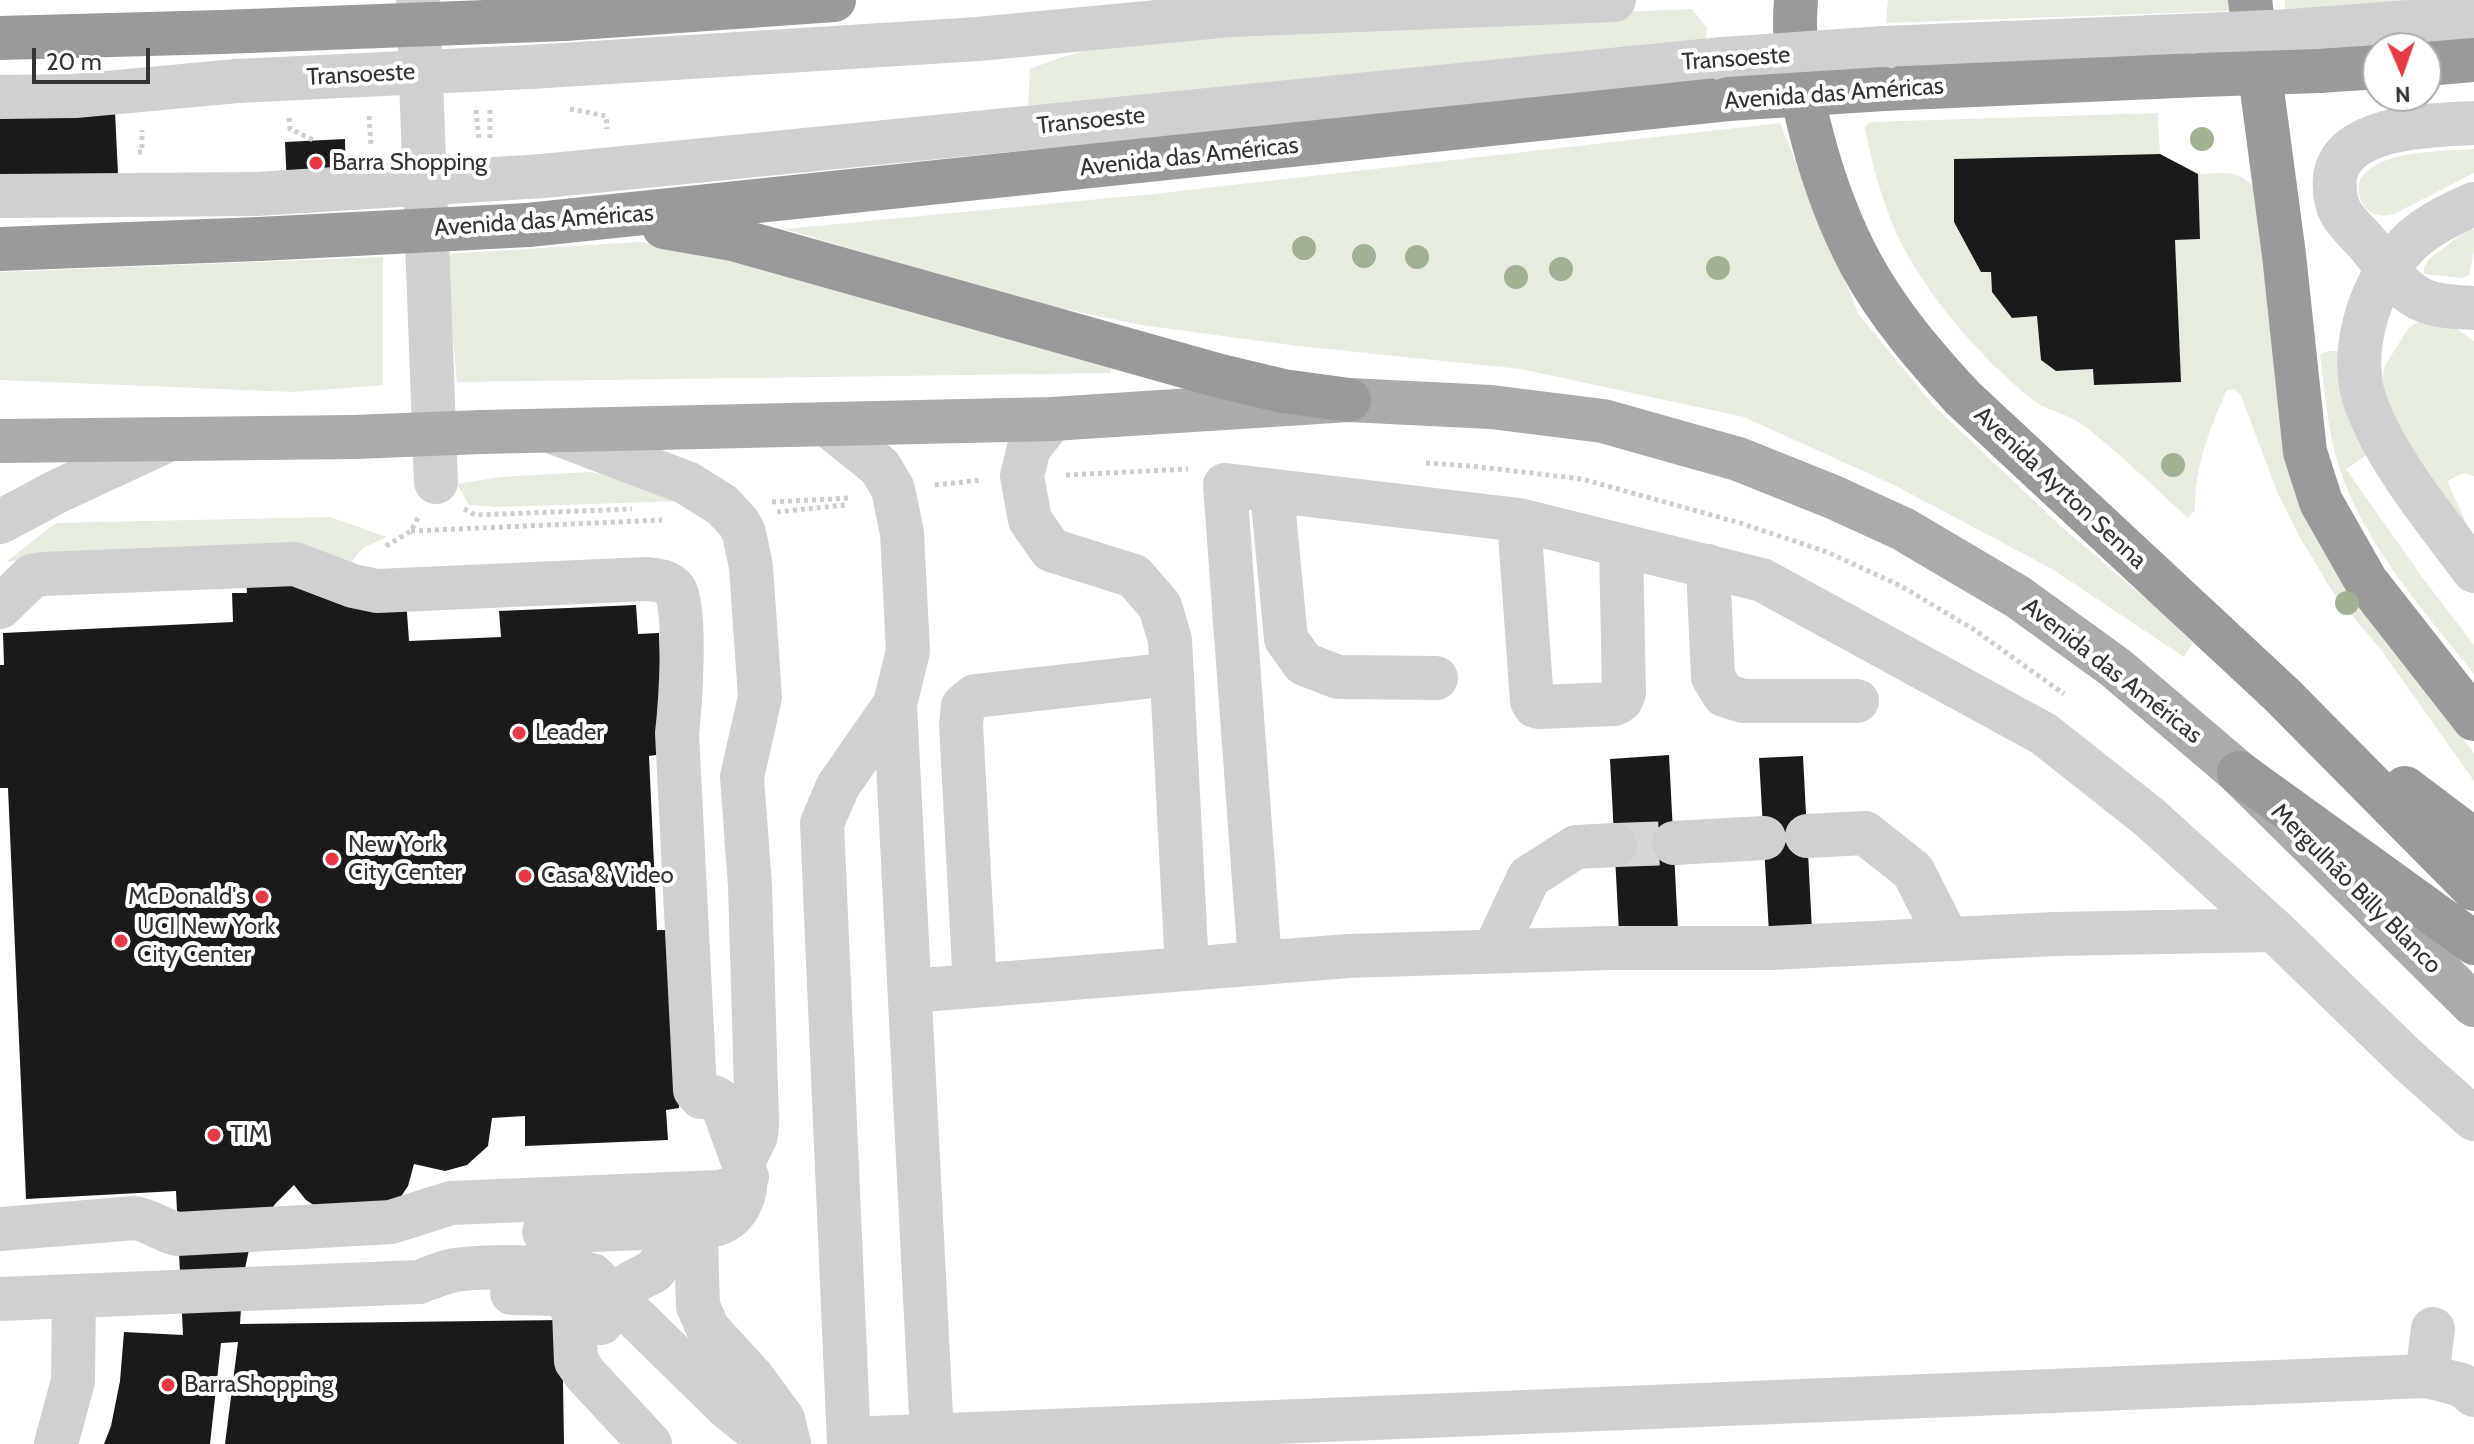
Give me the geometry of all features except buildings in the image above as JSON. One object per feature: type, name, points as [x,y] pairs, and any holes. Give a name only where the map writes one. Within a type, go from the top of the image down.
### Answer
[{"type":"highway","points":[[0,38],[564,19],[778,1],[834,0]]},
{"type":"highway","name":"Avenida Ayrton Senna","points":[[1796,0],[1797,66],[1814,142],[1837,207],[1861,265],[1925,358],[1963,398],[2282,695],[2474,889]]},
{"type":"highway","points":[[2250,0],[2284,255],[2298,402],[2309,465],[2321,502],[2366,581],[2474,719]]},
{"type":"highway","name":"Avenida das Américas","points":[[0,249],[259,239],[602,219],[1725,79],[2201,55],[2319,71],[2362,68]]},
{"type":"highway","points":[[2442,63],[2474,60]]},
{"type":"highway","points":[[602,219],[733,239],[1220,376],[1283,391],[1349,400]]},
{"type":"highway","points":[[2282,695],[2474,840]]},
{"type":"highway","points":[[2239,773],[2474,943]]},
{"type":"main road","name":"Avenida das Américas","points":[[0,441],[354,437],[548,430],[829,426],[1052,419],[1349,400],[1491,407],[1603,421],[1738,459],[1903,529],[2018,597],[2116,668],[2239,773]]},
{"type":"main road","name":"Mergulhão Billy Blanco","points":[[2239,773],[2474,1005]]},
{"type":"street","points":[[418,0],[436,482]]},
{"type":"street","name":"Transoeste","points":[[0,97],[75,96],[237,81],[600,64],[628,76],[681,77],[932,57],[956,53],[978,39],[1230,15],[1614,0]]},
{"type":"street","points":[[2201,55],[2291,31],[2474,17]]},
{"type":"street","name":"Transoeste","points":[[0,196],[256,194],[543,176],[612,150],[633,151],[653,146],[964,120],[1000,130],[1725,79]]},
{"type":"street","name":"Transoeste","points":[[0,112],[41,110],[75,96]]},
{"type":"street","points":[[2474,123],[2430,125],[2381,134],[2358,143],[2345,154],[2336,172],[2334,191],[2340,212],[2410,293],[2424,301],[2474,308]]},
{"type":"street","name":"Transoeste","points":[[0,184],[53,183],[93,194]]},
{"type":"street","points":[[2474,204],[2453,213],[2408,243],[2388,268],[2375,290],[2360,352],[2361,387],[2368,412],[2390,455],[2474,571]]},
{"type":"street","points":[[1052,419],[1029,448],[1022,476],[1030,520],[1051,550],[1134,576],[1160,606],[1170,640],[1187,968]]},
{"type":"street","points":[[829,426],[880,467],[893,489],[902,533],[908,651],[895,704],[932,1435]]},
{"type":"street","points":[[0,1229],[135,1218],[148,1220],[177,1234],[391,1222],[451,1203],[719,1192],[740,1187],[756,1136],[757,1122],[750,886],[742,777],[760,697],[751,567],[744,533],[722,505],[687,483],[548,430]]},
{"type":"street","points":[[0,522],[168,440]]},
{"type":"street","points":[[1260,962],[1225,485],[1519,520],[1762,580],[2044,734],[2149,817],[2474,1119]]},
{"type":"street","points":[[1272,492],[1286,639],[1304,664],[1338,677],[1436,678]]},
{"type":"street","points":[[1519,520],[1532,701],[1539,707],[1615,704],[1621,700],[1624,693],[1621,545]]},
{"type":"street","points":[[0,607],[32,576],[43,574],[295,564],[353,586],[377,591],[647,579],[662,581],[675,590],[679,606],[682,688],[677,733],[695,1090],[701,1097],[714,1097],[721,1101],[745,1170],[738,1210],[727,1221],[715,1225],[544,1232]]},
{"type":"street","points":[[1708,566],[1713,677],[1724,695],[1743,701],[1857,701]]},
{"type":"street","points":[[975,986],[961,724],[963,706],[975,696],[1172,674]]},
{"type":"street","points":[[895,704],[838,786],[822,823],[849,1442],[932,1435],[1704,1407],[2427,1376],[2462,1385],[2474,1395]]},
{"type":"street","points":[[1807,836],[1865,833],[1913,871],[1947,938]]},
{"type":"street","points":[[1674,843],[1764,838]]},
{"type":"street","points":[[1494,951],[1529,877],[1576,847],[1615,845]]},
{"type":"street","points":[[910,991],[1260,962],[1494,951],[1770,948],[1947,938],[2274,930]]},
{"type":"street","points":[[585,1374],[594,1335],[606,1314],[631,1283],[654,1271],[666,1255],[681,1244],[698,1306],[708,1329],[753,1378],[783,1419],[789,1444]]},
{"type":"street","points":[[0,1299],[419,1282],[453,1270],[570,1270],[592,1275],[728,1408],[773,1444]]},
{"type":"street","points":[[419,1282],[448,1291],[563,1294],[574,1312],[576,1361],[650,1444]]},
{"type":"street","points":[[56,1444],[73,1381],[74,1296]]},
{"type":"street","points":[[2427,1376],[2433,1329]]},
{"type":"path","points":[[476,101],[479,142]]},
{"type":"path","points":[[287,105],[290,129],[313,140]]},
{"type":"path","points":[[562,108],[606,116],[612,150]]},
{"type":"path","points":[[490,109],[491,155]]},
{"type":"path","points":[[368,110],[372,149]]},
{"type":"path","points":[[130,152],[142,152],[142,130],[156,128]]},
{"type":"path","points":[[436,482],[453,503],[475,515],[640,509]]},
{"type":"path","points":[[762,502],[838,498]]},
{"type":"path","points":[[764,513],[845,505]]},
{"type":"path","points":[[391,545],[411,531],[663,520]]},
{"type":"shaded area","points":[[1888,0],[2230,0],[2230,11],[1886,23]]},
{"type":"shaded area","points":[[2285,0],[2474,0],[2285,20]]},
{"type":"shaded area","points":[[1692,9],[1707,28],[1705,48],[1124,104],[1028,105],[1030,69],[1108,45],[1148,38],[1271,27]]},
{"type":"shaded area","points":[[2158,113],[2160,154],[1955,159],[1954,222],[1991,272],[1992,292],[2012,318],[2037,316],[2056,371],[2093,369],[2094,385],[2180,382],[2175,240],[2200,239],[2198,174],[2236,175],[2254,188],[2377,629],[2474,753],[2474,781],[2382,651],[2334,594],[2279,496],[2241,396],[2234,389],[2227,390],[2209,434],[2197,479],[2195,510],[2188,518],[2083,425],[2029,397],[1994,366],[1962,331],[1919,274],[1900,240],[1881,192],[1865,127],[1870,122]]},
{"type":"shaded area","points":[[1780,123],[1859,315],[1934,406],[2064,529],[2193,643],[2184,657],[2052,569],[1894,485],[1744,417],[1521,369],[1298,346],[1141,325],[1032,302],[784,229],[1153,194]]},
{"type":"shaded area","points":[[2474,149],[2474,173],[2394,214],[2378,215],[2363,204],[2359,182],[2367,171],[2379,163],[2410,154]]},
{"type":"shaded area","points":[[2474,229],[2469,275],[2462,278],[2424,274],[2428,260],[2467,230]]},
{"type":"shaded area","points":[[640,242],[782,264],[1111,365],[1111,373],[457,382],[445,254]]},
{"type":"shaded area","points":[[383,257],[383,385],[294,392],[0,380],[0,272]]},
{"type":"shaded area","points":[[2418,322],[2454,327],[2474,341],[2474,476],[2463,473],[2447,481],[2469,529],[2403,436],[2386,396],[2383,374],[2386,365],[2406,331]]},
{"type":"shaded area","points":[[2341,351],[2370,453],[2346,469],[2474,645],[2474,674],[2396,575],[2349,493],[2334,451],[2327,409],[2320,354]]},
{"type":"shaded area","points":[[590,472],[663,485],[682,501],[498,507],[469,505],[457,484],[501,477]]},
{"type":"shaded area","points":[[330,517],[387,537],[363,548],[347,567],[306,548],[7,561],[56,523]]},
{"type":"tunnel","points":[[1615,845],[1674,843]]},
{"type":"place","name":"Barra Shopping","points":[[316,163]]},
{"type":"place","name":"Leader","points":[[519,733]]},
{"type":"place","name":"New York City Center","points":[[332,859]]},
{"type":"place","name":"Casa & Video","points":[[525,876]]},
{"type":"place","name":"McDonald's","points":[[262,897]]},
{"type":"place","name":"UCI New York City Center","points":[[121,941]]},
{"type":"place","name":"TIM","points":[[214,1135]]},
{"type":"place","name":"BarraShopping","points":[[168,1385]]}]
